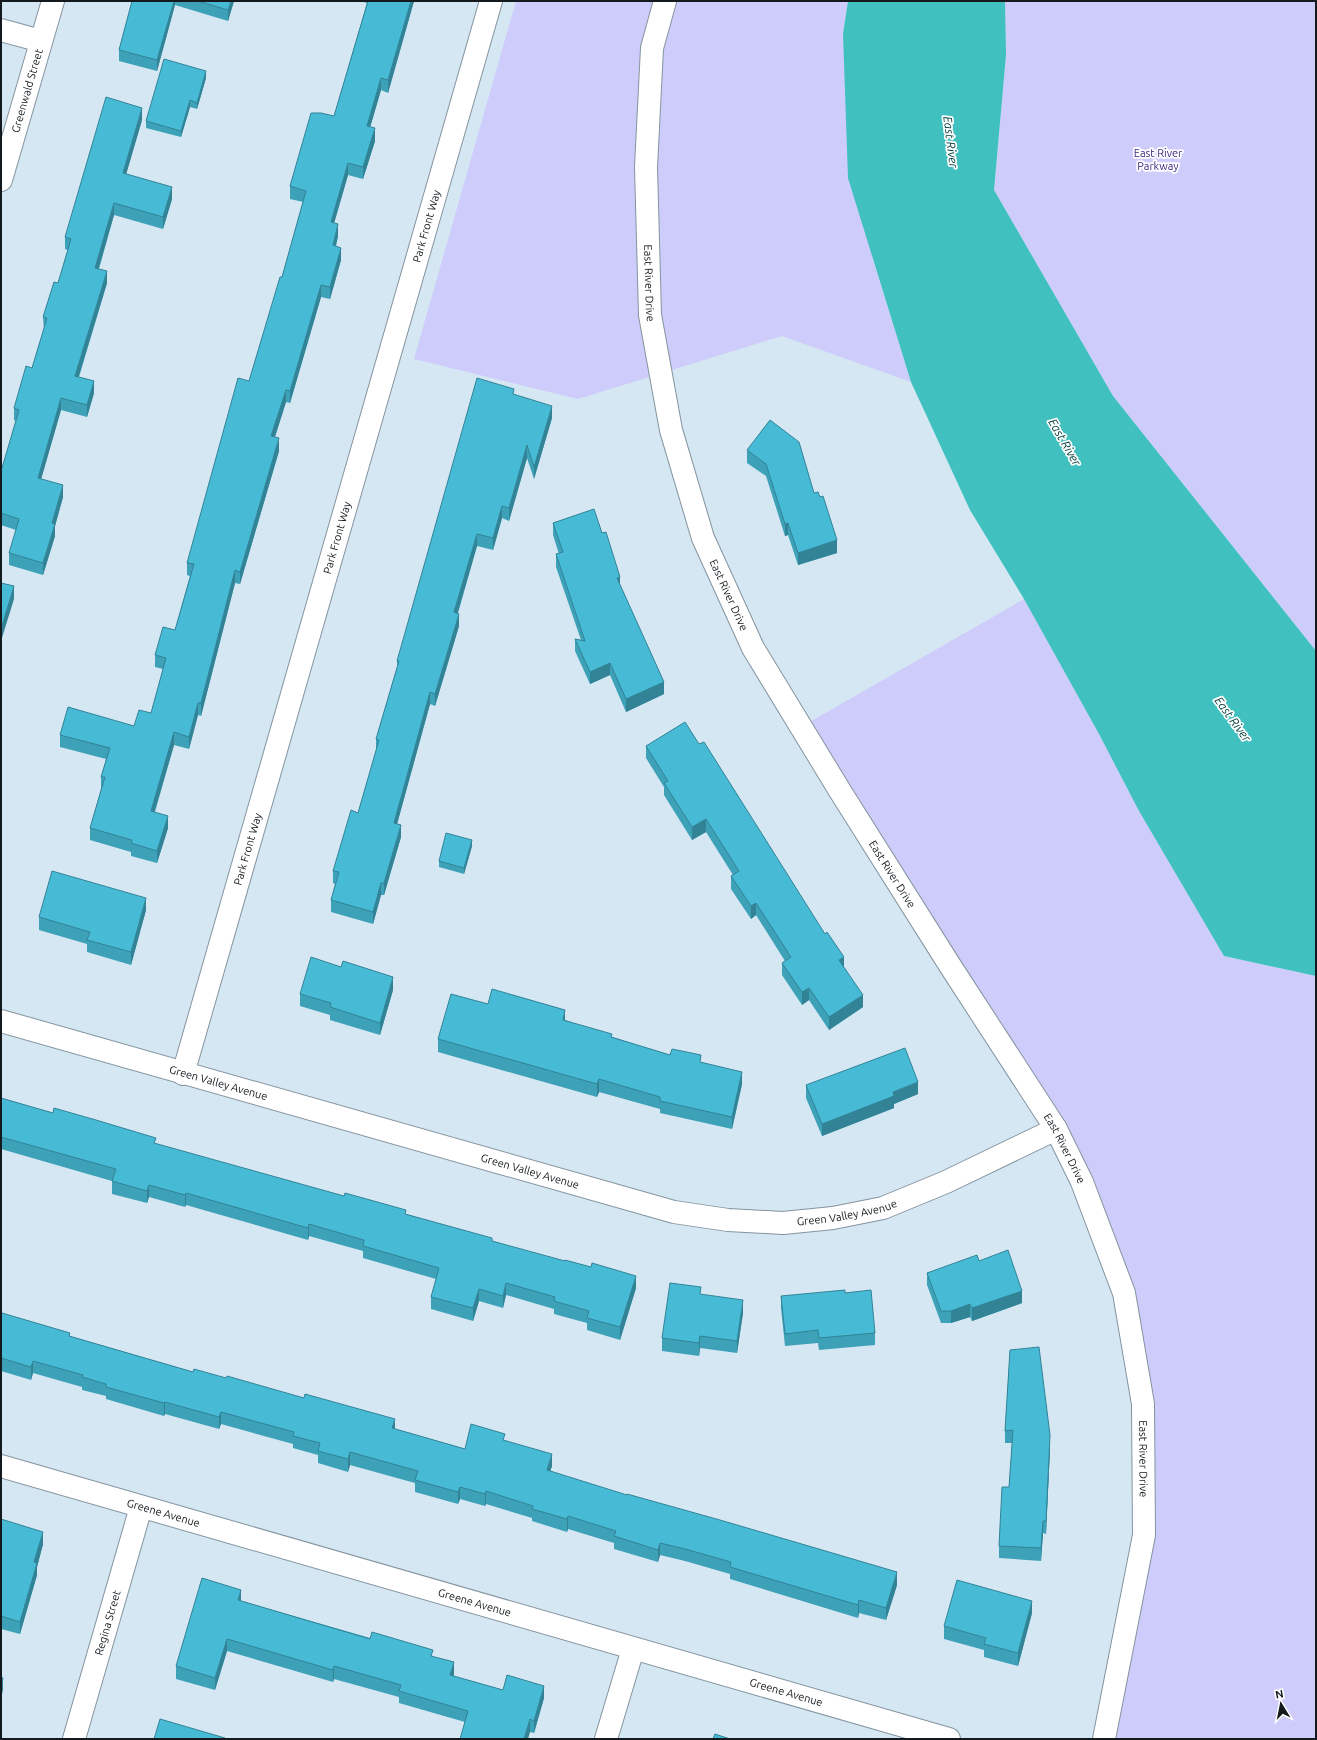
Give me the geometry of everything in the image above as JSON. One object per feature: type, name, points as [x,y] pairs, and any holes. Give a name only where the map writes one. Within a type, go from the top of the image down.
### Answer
[{"type":"street","name":"Greenwald Street","points":[[1,180],[53,1]]},
{"type":"street","name":"Park Front Way","points":[[183,1074],[491,1]]},
{"type":"street","name":"East River Drive","points":[[665,1],[652,48],[646,167],[650,316],[671,430],[703,538],[753,648],[840,791],[945,958],[1056,1129],[1082,1182],[1124,1293],[1143,1404],[1144,1535],[1113,1703],[1104,1739]]},
{"type":"street","points":[[1,30],[41,41]]},
{"type":"street","name":"Green Valley Avenue","points":[[1,1021],[183,1074],[674,1212],[728,1220],[783,1223],[833,1218],[882,1208],[946,1182],[1056,1129]]},
{"type":"street","name":"Greene Avenue","points":[[1,1466],[949,1739]]},
{"type":"street","name":"Regina Street","points":[[74,1739],[142,1507]]},
{"type":"street","points":[[606,1739],[633,1649]]},
{"type":"green space","points":[[516,1],[848,1],[843,35],[873,260],[911,382],[782,336],[578,399],[414,359]]},
{"type":"green space","name":"East River Parkway","points":[[1005,1],[1316,1],[1316,651],[1113,396],[994,190],[1006,55]]},
{"type":"green space","points":[[1024,599],[1099,734],[1139,811],[1224,956],[1316,976],[1316,1739],[1104,1739],[1144,1535],[1143,1404],[1082,1182],[801,727]]},
{"type":"water","name":"East River","points":[[848,1],[1005,1],[1006,55],[994,190],[1113,396],[1316,651],[1316,976],[1224,956],[1139,811],[1099,734],[1024,599],[970,510],[911,382],[848,178],[843,34]]},
{"type":"building","points":[[132,1],[174,1],[157,60],[119,50]]},
{"type":"building","points":[[198,1],[231,1],[228,10]]},
{"type":"building","points":[[368,1],[411,1],[388,80],[381,78],[367,126],[375,128],[363,167],[348,163],[331,222],[338,224],[333,245],[341,248],[330,287],[321,285],[290,391],[286,390],[271,436],[279,438],[240,572],[235,570],[201,703],[198,703],[189,737],[174,732],[151,811],[168,816],[157,851],[131,843],[132,840],[90,828],[105,777],[101,777],[110,748],[60,735],[68,707],[134,726],[139,710],[151,713],[166,658],[155,655],[163,627],[175,630],[194,564],[187,563],[238,378],[249,381],[280,277],[282,277],[306,191],[290,186],[311,113],[321,113],[334,116]]},
{"type":"building","points":[[164,59],[206,71],[197,103],[190,100],[181,131],[146,121]]},
{"type":"building","points":[[106,97],[142,108],[123,173],[172,187],[163,217],[114,203],[95,268],[107,271],[75,376],[94,381],[87,405],[61,398],[38,478],[63,485],[52,523],[55,524],[43,563],[9,553],[19,519],[1,513],[1,467],[2,468],[19,410],[14,408],[26,366],[32,368],[47,318],[43,317],[54,282],[58,283],[71,239],[65,237]]},
{"type":"building","points":[[477,378],[514,389],[513,394],[552,406],[534,467],[527,445],[509,508],[502,506],[493,538],[477,534],[454,612],[459,614],[435,694],[430,692],[394,823],[401,825],[384,883],[381,883],[373,912],[331,900],[339,872],[333,871],[351,810],[358,813],[379,740],[376,739],[399,661],[397,661]]},
{"type":"building","points":[[770,420],[799,442],[814,493],[818,492],[820,497],[823,496],[837,540],[798,553],[788,523],[785,524],[766,464],[747,450]]},
{"type":"building","points":[[594,509],[602,533],[606,532],[620,577],[617,578],[664,682],[626,699],[610,663],[590,672],[575,639],[585,641],[556,554],[563,552],[553,523]]},
{"type":"building","points":[[1,583],[14,586],[1,629]]},
{"type":"building","points":[[685,722],[699,744],[704,742],[825,934],[827,932],[844,957],[839,960],[863,995],[829,1017],[809,988],[802,992],[782,963],[791,957],[756,903],[751,906],[731,876],[739,871],[706,819],[692,827],[664,783],[668,781],[646,746]]},
{"type":"building","points":[[446,833],[472,840],[464,868],[439,861]]},
{"type":"building","points":[[52,871],[146,898],[131,952],[87,940],[90,932],[39,917]]},
{"type":"building","points":[[311,957],[341,967],[343,961],[393,977],[380,1023],[330,1007],[331,1003],[300,994]]},
{"type":"building","points":[[492,989],[565,1010],[563,1020],[612,1034],[611,1037],[670,1055],[672,1049],[701,1055],[700,1062],[742,1072],[732,1117],[660,1101],[660,1097],[599,1079],[597,1084],[438,1039],[451,994],[488,1004]]},
{"type":"building","points":[[905,1048],[918,1082],[893,1092],[894,1096],[822,1124],[806,1085]]},
{"type":"building","points":[[1,1098],[53,1113],[54,1108],[156,1138],[154,1143],[344,1196],[345,1193],[406,1210],[405,1214],[492,1238],[492,1241],[591,1267],[592,1263],[636,1276],[620,1327],[587,1318],[589,1311],[554,1301],[555,1297],[506,1283],[503,1296],[479,1289],[473,1308],[431,1297],[439,1268],[363,1246],[364,1240],[309,1224],[308,1228],[186,1193],[185,1195],[149,1185],[147,1191],[112,1181],[116,1169],[1,1137]]},
{"type":"building","points":[[1008,1250],[1022,1291],[972,1308],[970,1304],[951,1311],[941,1311],[927,1273],[977,1255],[979,1261]]},
{"type":"building","points":[[670,1283],[701,1287],[700,1294],[743,1300],[737,1341],[700,1336],[699,1343],[662,1338]]},
{"type":"building","points":[[845,1290],[845,1293],[871,1290],[875,1333],[819,1338],[818,1330],[785,1334],[781,1296]]},
{"type":"building","points":[[2,1313],[70,1333],[69,1336],[193,1372],[194,1369],[226,1378],[227,1376],[304,1398],[305,1394],[395,1419],[392,1428],[465,1449],[471,1424],[505,1434],[503,1440],[552,1454],[547,1470],[627,1495],[720,1520],[897,1572],[886,1608],[859,1600],[858,1605],[730,1567],[731,1562],[685,1549],[660,1543],[658,1550],[614,1536],[616,1531],[568,1516],[567,1519],[532,1509],[533,1506],[486,1491],[485,1494],[460,1487],[458,1492],[415,1480],[418,1471],[350,1452],[348,1459],[318,1451],[320,1443],[293,1436],[294,1432],[221,1412],[219,1417],[165,1402],[164,1403],[106,1387],[106,1384],[82,1377],[83,1375],[33,1361],[31,1367],[1,1358]]},
{"type":"building","points":[[1039,1347],[1050,1435],[1046,1521],[1043,1521],[1041,1548],[999,1546],[1002,1487],[1009,1487],[1013,1430],[1005,1431],[1010,1350]]},
{"type":"building","points":[[1,1519],[43,1532],[34,1562],[37,1563],[20,1622],[1,1616]]},
{"type":"building","points":[[202,1578],[241,1590],[238,1600],[370,1639],[372,1632],[433,1650],[431,1656],[454,1662],[450,1675],[503,1690],[507,1675],[544,1686],[534,1721],[530,1719],[524,1739],[460,1739],[468,1711],[399,1691],[401,1685],[334,1666],[333,1670],[227,1639],[215,1678],[176,1666]]},
{"type":"building","points":[[957,1580],[1032,1601],[1018,1653],[984,1644],[986,1638],[944,1626]]},
{"type":"building","points":[[160,1719],[225,1738],[225,1739],[154,1739]]},
{"type":"building","points":[[715,1734],[730,1739],[713,1739]]}]
